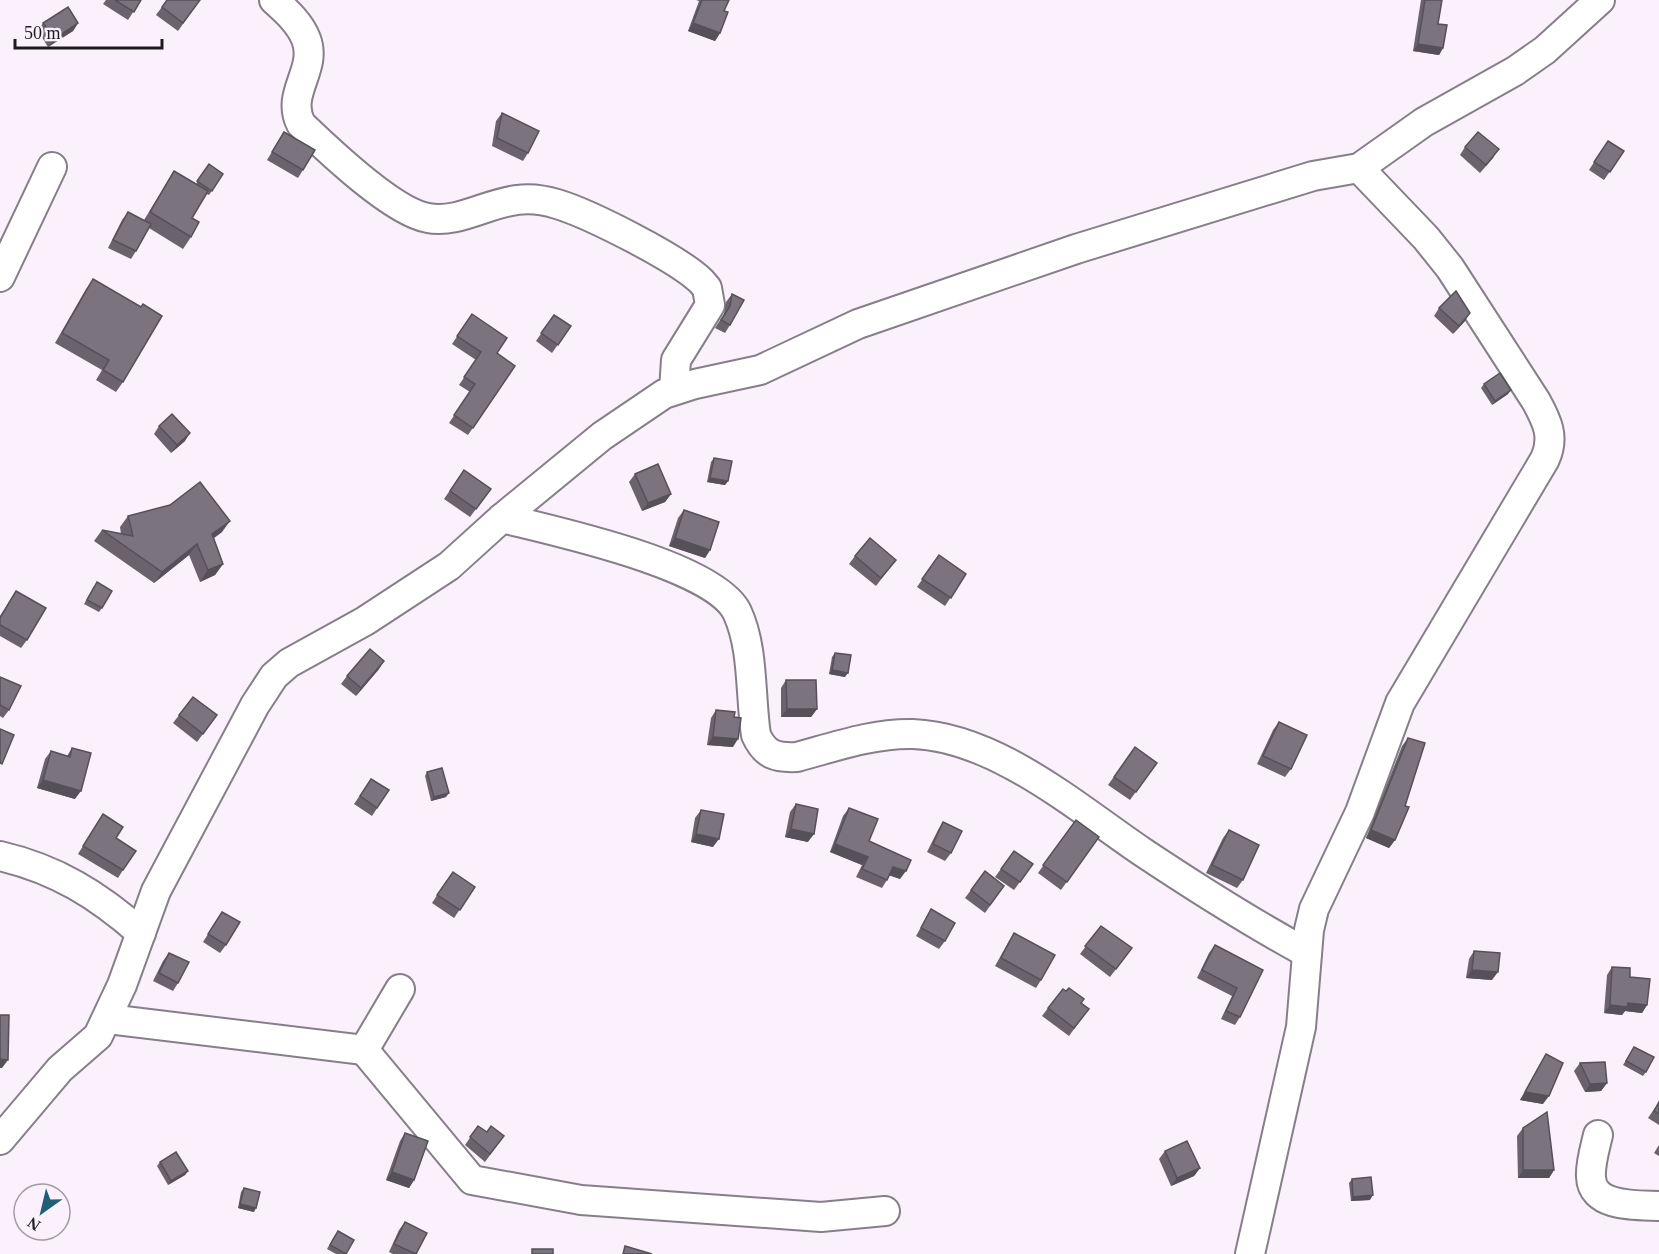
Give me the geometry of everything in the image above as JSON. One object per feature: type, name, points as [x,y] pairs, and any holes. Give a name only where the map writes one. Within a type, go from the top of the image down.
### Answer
[{"type":"street","points":[[274,0],[290,15],[307,42],[306,70],[294,107],[301,124],[389,199],[410,212],[438,219],[448,219],[513,200],[525,199],[558,204],[642,244],[701,281],[707,288],[710,305],[676,360],[674,390]]},
{"type":"street","points":[[0,1140],[11,1109],[98,1036],[108,1018],[156,891],[172,858],[255,705],[274,676],[289,663],[365,621],[421,586],[628,417],[674,390],[760,370],[858,324],[1076,249],[1313,176],[1359,168],[1424,122],[1538,55],[1600,0]]},
{"type":"street","points":[[0,277],[52,167]]},
{"type":"street","points":[[1250,1254],[1301,1027],[1309,930],[1314,909],[1360,812],[1400,703],[1545,459],[1551,440],[1544,415],[1536,401],[1450,268],[1426,238],[1359,168]]},
{"type":"street","points":[[502,518],[590,540],[678,570],[701,580],[730,600],[745,635],[756,735],[761,747],[770,755],[782,758],[797,757],[896,734],[915,734],[982,749],[1037,781],[1212,898],[1307,953]]},
{"type":"street","points":[[0,856],[63,876],[112,907],[141,933]]},
{"type":"street","points":[[364,1050],[400,989]]},
{"type":"street","points":[[108,1018],[364,1050],[472,1180],[581,1200],[821,1217],[885,1211]]},
{"type":"street","points":[[1598,1135],[1590,1178],[1594,1188],[1607,1200],[1659,1206]]},
{"type":"building","points":[[115,0],[141,0],[134,12]]},
{"type":"building","points":[[167,0],[200,0],[183,23],[162,7]]},
{"type":"building","points":[[702,0],[729,0],[724,11],[728,12],[720,33],[693,23]]},
{"type":"building","points":[[1425,0],[1442,0],[1438,24],[1447,25],[1443,48],[1418,44]]},
{"type":"building","points":[[68,7],[78,23],[54,39],[43,23]]},
{"type":"building","points":[[502,113],[539,131],[528,153],[497,138]]},
{"type":"building","points":[[284,132],[315,150],[303,170],[272,152]]},
{"type":"building","points":[[1478,132],[1499,149],[1486,165],[1465,147]]},
{"type":"building","points":[[1608,141],[1624,151],[1610,172],[1594,162]]},
{"type":"building","points":[[209,164],[223,174],[212,191],[197,181]]},
{"type":"building","points":[[174,171],[208,191],[192,218],[199,222],[191,237],[150,212]]},
{"type":"building","points":[[128,212],[151,224],[136,251],[113,240]]},
{"type":"building","points":[[93,279],[141,307],[143,304],[162,316],[123,382],[103,370],[109,360],[62,333]]},
{"type":"building","points":[[1456,291],[1470,313],[1459,326],[1439,308]]},
{"type":"building","points":[[732,294],[744,300],[730,325],[721,320],[730,306]]},
{"type":"building","points":[[472,314],[507,338],[497,353],[515,366],[473,428],[454,415],[475,384],[464,377],[481,352],[457,336]]},
{"type":"building","points":[[554,315],[571,326],[558,345],[541,333]]},
{"type":"building","points":[[1500,373],[1511,390],[1495,401],[1484,384]]},
{"type":"building","points":[[172,414],[190,433],[177,445],[159,426]]},
{"type":"building","points":[[714,458],[732,461],[728,481],[710,478]]},
{"type":"building","points":[[658,464],[671,494],[648,503],[635,474]]},
{"type":"building","points":[[464,470],[491,489],[476,509],[450,491]]},
{"type":"building","points":[[200,482],[230,521],[212,534],[223,564],[208,570],[197,544],[162,572],[102,530],[133,536],[128,516],[170,505]]},
{"type":"building","points":[[684,510],[719,522],[710,550],[675,538]]},
{"type":"building","points":[[870,538],[896,560],[881,578],[855,556]]},
{"type":"building","points":[[939,555],[966,574],[951,598],[922,579]]},
{"type":"building","points":[[97,582],[112,591],[102,608],[87,600]]},
{"type":"building","points":[[16,591],[46,608],[27,640],[0,625],[0,618]]},
{"type":"building","points":[[370,649],[384,661],[361,688],[347,676]]},
{"type":"building","points":[[835,653],[851,655],[848,673],[832,670]]},
{"type":"building","points":[[0,677],[21,686],[9,710],[0,705]]},
{"type":"building","points":[[786,680],[816,680],[817,709],[787,709]]},
{"type":"building","points":[[193,697],[217,715],[203,734],[179,715]]},
{"type":"building","points":[[716,710],[735,712],[734,717],[741,718],[738,739],[713,737]]},
{"type":"building","points":[[1279,722],[1307,735],[1291,769],[1263,756]]},
{"type":"building","points":[[0,729],[14,735],[2,764],[0,763]]},
{"type":"building","points":[[1408,738],[1425,743],[1405,806],[1409,807],[1395,840],[1371,830]]},
{"type":"building","points":[[1135,747],[1157,763],[1136,792],[1114,777]]},
{"type":"building","points":[[72,748],[91,753],[81,791],[43,780],[51,751],[70,757]]},
{"type":"building","points":[[442,768],[449,793],[434,797],[427,772]]},
{"type":"building","points":[[371,779],[389,790],[377,808],[360,796]]},
{"type":"building","points":[[796,804],[818,809],[814,834],[791,829]]},
{"type":"building","points":[[849,808],[878,819],[869,841],[911,860],[906,871],[893,867],[887,880],[862,869],[868,857],[835,844]]},
{"type":"building","points":[[701,810],[724,814],[719,839],[696,834]]},
{"type":"building","points":[[103,814],[123,827],[116,838],[136,851],[123,870],[83,846]]},
{"type":"building","points":[[1076,820],[1099,837],[1067,882],[1043,865]]},
{"type":"building","points":[[943,822],[962,831],[951,853],[933,844]]},
{"type":"building","points":[[1229,830],[1259,845],[1243,880],[1212,865]]},
{"type":"building","points":[[1014,851],[1033,864],[1020,882],[1001,869]]},
{"type":"building","points":[[985,871],[1004,886],[990,905],[971,890]]},
{"type":"building","points":[[453,872],[475,887],[460,910],[437,895]]},
{"type":"building","points":[[931,909],[955,923],[945,941],[921,928]]},
{"type":"building","points":[[222,912],[240,922],[226,945],[208,934]]},
{"type":"building","points":[[1101,926],[1132,948],[1116,969],[1085,946]]},
{"type":"building","points":[[1014,933],[1055,955],[1041,980],[1001,958]]},
{"type":"building","points":[[1215,945],[1263,970],[1240,1017],[1226,1011],[1237,988],[1202,970]]},
{"type":"building","points":[[1474,951],[1500,953],[1498,972],[1472,970]]},
{"type":"building","points":[[169,953],[189,962],[178,983],[159,973]]},
{"type":"building","points":[[1612,967],[1630,968],[1630,977],[1650,979],[1647,1005],[1628,1003],[1627,1007],[1610,1005]]},
{"type":"building","points":[[1069,988],[1084,999],[1081,1003],[1089,1009],[1074,1028],[1048,1008],[1063,989],[1066,991]]},
{"type":"building","points":[[0,1015],[9,1015],[8,1060],[0,1059]]},
{"type":"building","points":[[1634,1047],[1654,1057],[1646,1072],[1626,1061]]},
{"type":"building","points":[[1546,1054],[1563,1063],[1549,1096],[1525,1092]]},
{"type":"building","points":[[1605,1062],[1607,1083],[1590,1084],[1580,1063]]},
{"type":"building","points":[[1659,1102],[1659,1114],[1654,1111]]},
{"type":"building","points":[[1547,1112],[1554,1170],[1523,1170],[1523,1128]]},
{"type":"building","points":[[478,1126],[487,1132],[491,1126],[504,1136],[490,1154],[470,1137]]},
{"type":"building","points":[[405,1133],[428,1141],[414,1180],[392,1172]]},
{"type":"building","points":[[1187,1141],[1200,1168],[1177,1178],[1165,1151]]},
{"type":"building","points":[[176,1152],[188,1171],[171,1181],[160,1162]]},
{"type":"building","points":[[1371,1177],[1373,1195],[1353,1197],[1352,1179]]},
{"type":"building","points":[[244,1188],[260,1192],[256,1208],[240,1204]]},
{"type":"building","points":[[405,1222],[427,1233],[416,1254],[394,1244]]},
{"type":"building","points":[[338,1231],[354,1240],[346,1254],[330,1245]]},
{"type":"building","points":[[625,1246],[652,1254],[623,1254]]},
{"type":"building","points":[[532,1249],[553,1249],[553,1254],[532,1254]]}]
